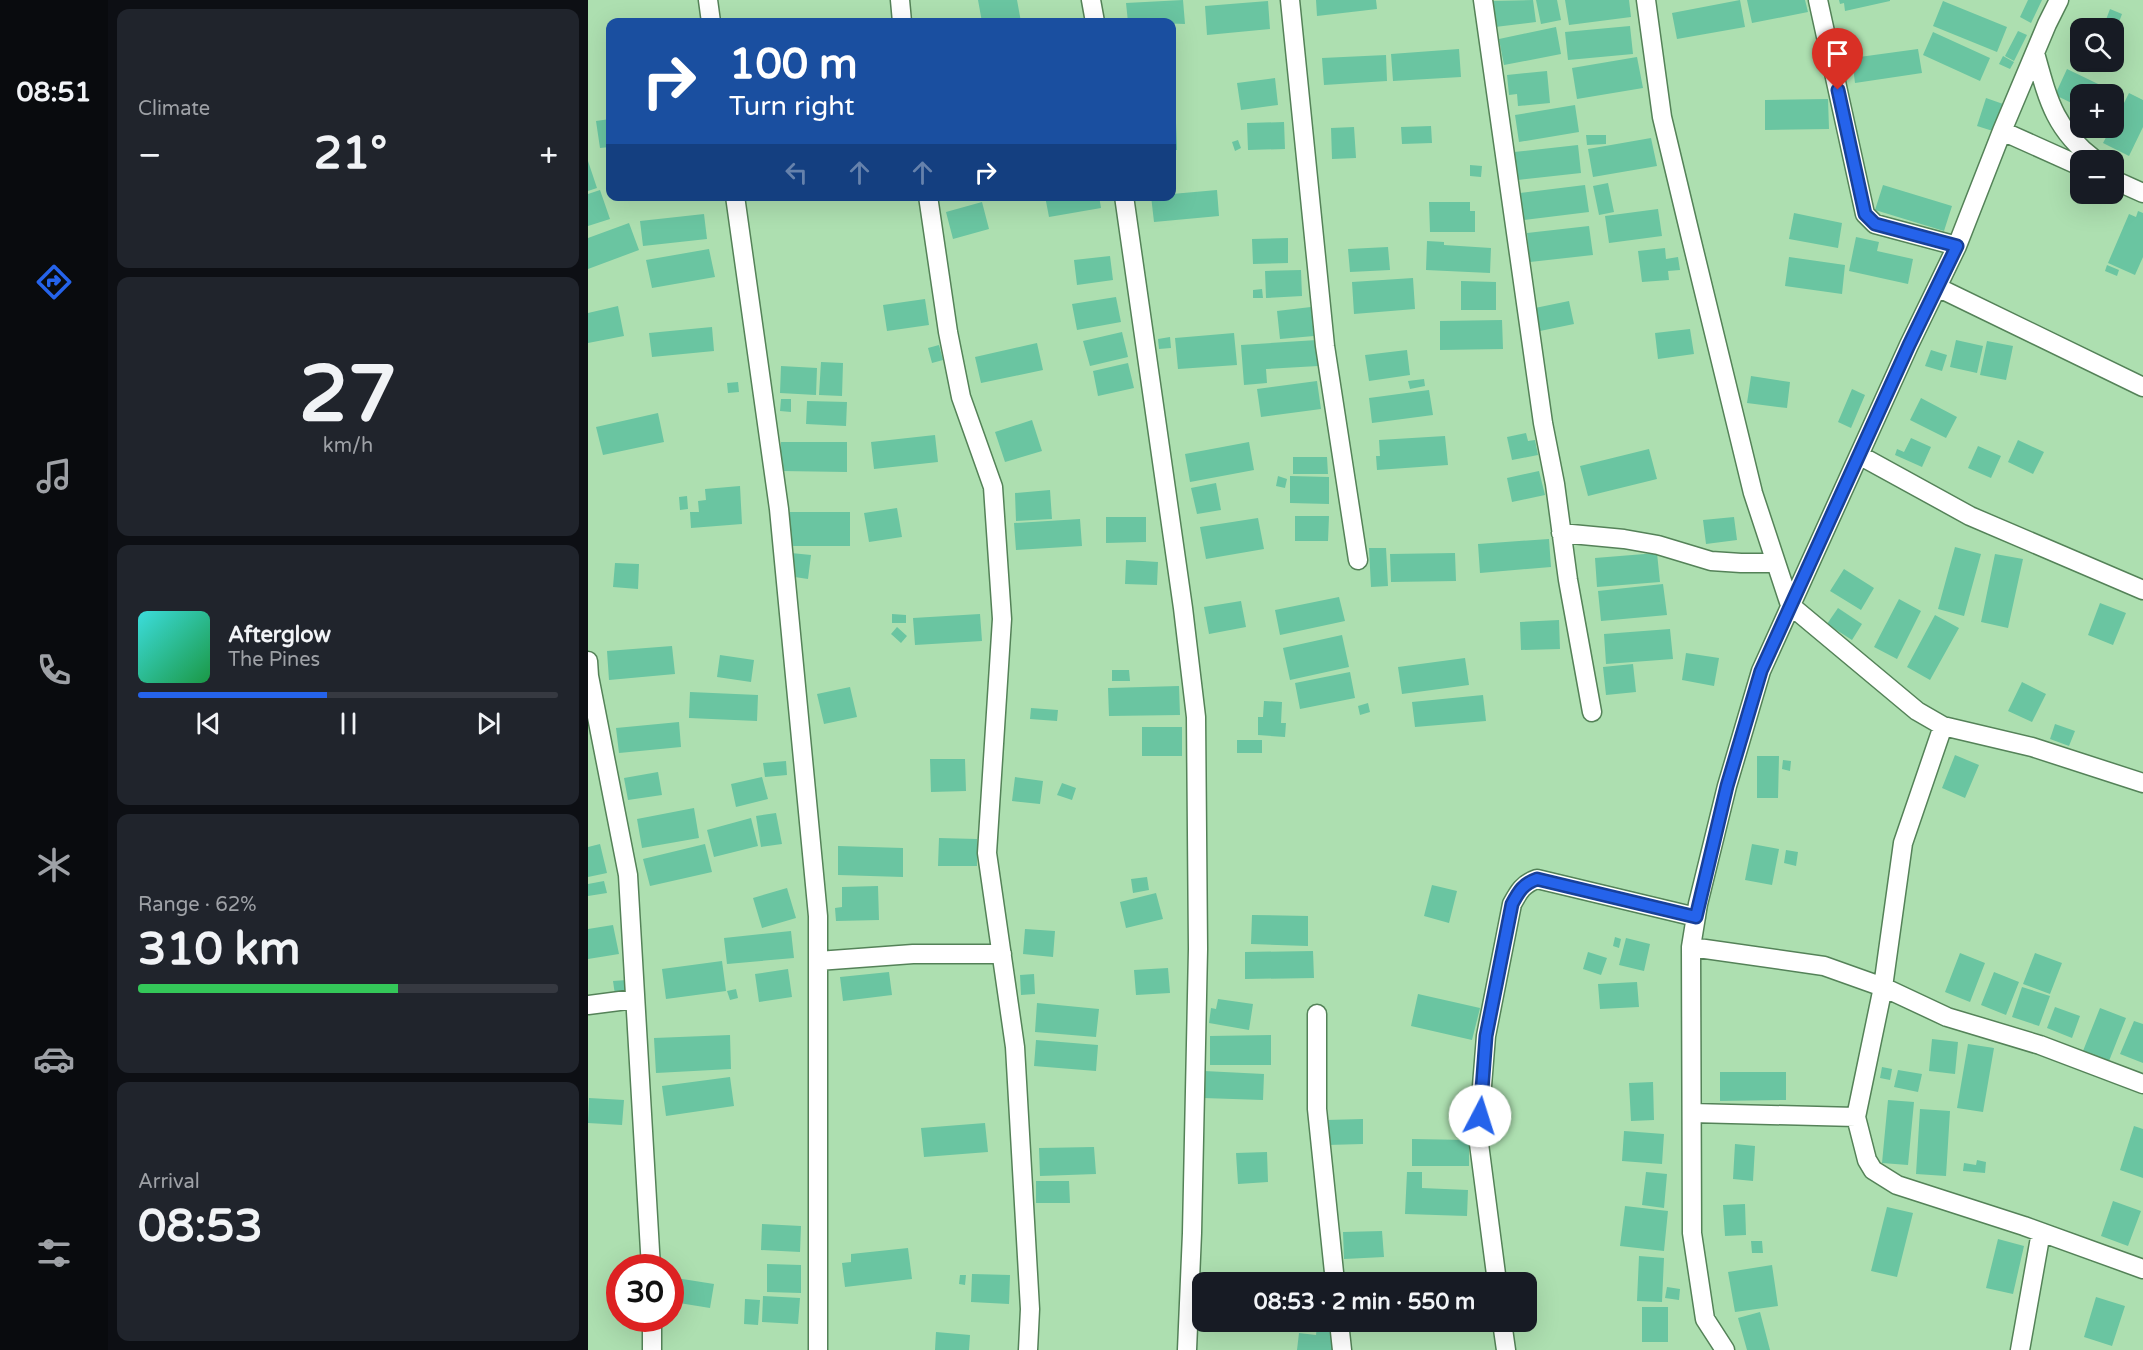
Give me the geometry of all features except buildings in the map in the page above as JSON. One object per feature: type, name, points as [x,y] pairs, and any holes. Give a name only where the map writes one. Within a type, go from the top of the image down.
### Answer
[{"type":"street","points":[[708,0],[710,18]]},
{"type":"street","points":[[900,0],[902,18]]},
{"type":"street","points":[[1091,0],[1094,18]]},
{"type":"street","points":[[1290,0],[1325,346],[1358,560]]},
{"type":"street","points":[[1483,0],[1543,423],[1556,484],[1561,533],[1593,712]]},
{"type":"street","points":[[1646,0],[1662,117],[1752,493],[1790,605],[1917,711],[1943,726],[2032,747],[2143,783]]},
{"type":"street","points":[[1818,0],[1865,214],[1875,224],[1957,246]]},
{"type":"street","points":[[1725,1350],[1705,1319],[1692,1233],[1692,947],[1696,917],[1727,786],[1761,671],[1957,246],[2002,131],[2059,0]]},
{"type":"street","points":[[2035,53],[2045,92],[2056,116],[2074,144],[2082,150]]},
{"type":"street","points":[[2002,131],[2070,162]]},
{"type":"street","points":[[2124,183],[2143,193]]},
{"type":"street","points":[[736,201],[779,509],[818,916],[818,1350]]},
{"type":"street","points":[[929,201],[948,332],[962,397],[993,487],[1002,619],[987,853],[1015,1047],[1030,1309],[1028,1350]]},
{"type":"street","points":[[1125,201],[1183,608],[1196,717],[1198,949],[1187,1350]]},
{"type":"street","points":[[1937,287],[2143,387]]},
{"type":"street","points":[[1859,455],[1970,516],[2143,590]]},
{"type":"street","points":[[1561,533],[1658,545],[1711,561],[1776,563]]},
{"type":"street","points":[[588,662],[628,875],[650,1254]]},
{"type":"street","points":[[1943,726],[1903,843],[1883,987],[1856,1117],[1867,1160],[1873,1170],[1897,1185],[2041,1232],[2143,1269]]},
{"type":"street","points":[[1496,1272],[1478,1136],[1486,1036],[1512,904],[1526,882],[1537,879],[1696,917]]},
{"type":"street","points":[[1692,947],[1824,966],[1883,987],[1947,1017],[2040,1045],[2143,1083]]},
{"type":"street","points":[[818,961],[913,954],[1002,954]]},
{"type":"street","points":[[588,1005],[635,999]]},
{"type":"street","points":[[1317,1014],[1317,1110],[1334,1272]]},
{"type":"street","points":[[1692,1113],[1856,1117]]},
{"type":"street","points":[[2020,1350],[2041,1232]]},
{"type":"street","points":[[652,1332],[652,1350]]},
{"type":"street","points":[[1340,1332],[1342,1350]]},
{"type":"street","points":[[1503,1332],[1506,1350]]},
{"type":"route","points":[[1480,1116],[1486,1036],[1512,904],[1526,882],[1537,879],[1696,917],[1727,786],[1761,671],[1909,345],[1957,246],[1875,224],[1868,219],[1838,90]]}]
